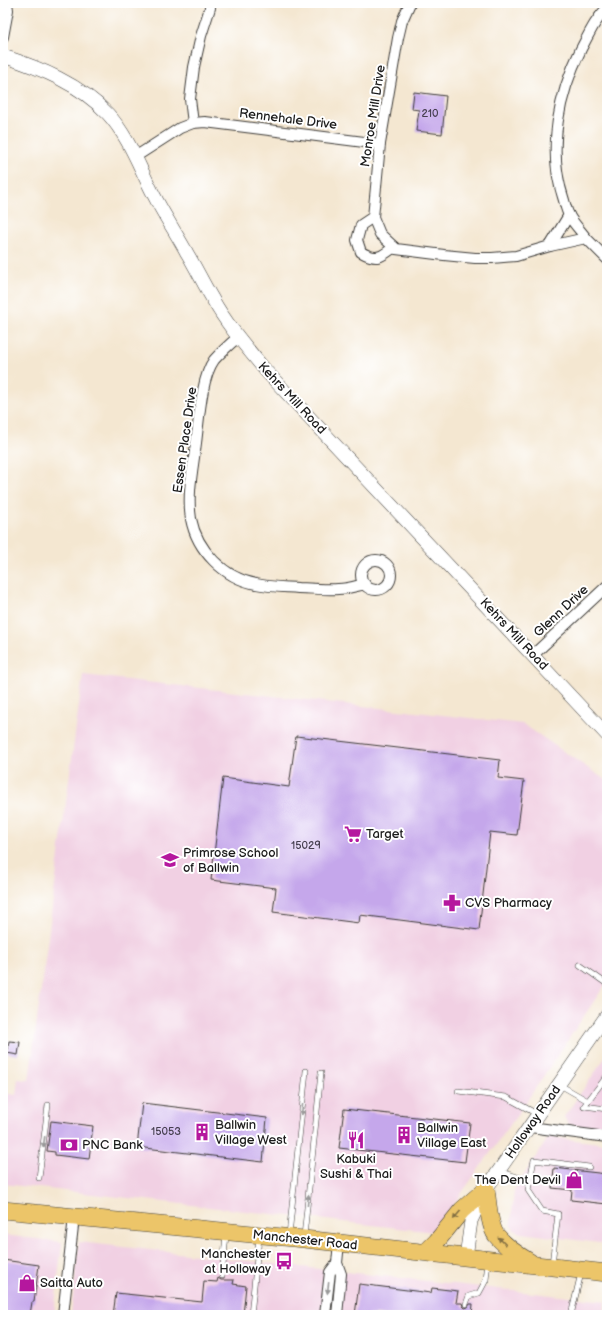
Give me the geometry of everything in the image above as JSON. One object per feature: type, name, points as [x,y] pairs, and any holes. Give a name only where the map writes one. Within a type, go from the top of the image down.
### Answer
[{"type":"highway","points":[[426,1252],[462,1210],[486,1190]]},
{"type":"highway","points":[[486,1190],[491,1221],[496,1234],[515,1253],[533,1264]]},
{"type":"highway","name":"Manchester Road","points":[[3,1210],[296,1238],[607,1273]]},
{"type":"street","points":[[3,37],[8,3]]},
{"type":"street","points":[[135,157],[180,128],[193,123],[190,99],[194,67],[200,36],[210,8],[210,3]]},
{"type":"street","name":"Monroe Mill Drive","points":[[394,247],[380,234],[373,218],[380,144],[398,38],[402,21],[410,3]]},
{"type":"street","points":[[606,7],[597,18],[570,72],[565,87],[557,121],[556,158],[559,183],[569,216],[586,238],[607,259]]},
{"type":"street","name":"Kehrs Mill Road","points":[[3,56],[34,66],[55,76],[92,100],[108,114],[122,133],[157,201],[200,274],[212,299],[238,337],[266,371],[533,654],[607,735]]},
{"type":"street","name":"Rennehale Drive","points":[[193,123],[205,122],[380,144]]},
{"type":"street","points":[[550,246],[569,216]]},
{"type":"street","points":[[373,218],[361,225],[357,240],[361,252],[370,258],[383,256],[394,247],[396,249],[444,255],[492,258],[516,256],[550,246],[586,238]]},
{"type":"street","name":"Essen Place Drive","points":[[238,337],[214,360],[208,372],[203,396],[190,492],[191,519],[200,543],[218,565],[243,581],[269,586],[339,589],[365,584]]},
{"type":"street","name":"Glenn Drive","points":[[533,654],[607,586]]},
{"type":"street","name":"Holloway Road","points":[[466,1257],[470,1221],[486,1190],[607,1015]]},
{"type":"street","points":[[530,1127],[607,1137]]},
{"type":"street","points":[[63,1315],[74,1217]]},
{"type":"street","points":[[337,1315],[341,1274],[337,1264],[339,1243]]},
{"type":"street","points":[[325,1315],[330,1272],[337,1264]]},
{"type":"lane","points":[[580,965],[607,984]]},
{"type":"lane","points":[[296,1238],[306,1071]]},
{"type":"lane","points":[[296,1238],[321,1074]]},
{"type":"lane","points":[[607,1076],[584,1106],[607,1109]]},
{"type":"lane","points":[[559,1085],[588,1101]]},
{"type":"lane","points":[[458,1091],[506,1097],[538,1115]]},
{"type":"lane","points":[[39,1178],[48,1105]]},
{"type":"lane","points":[[551,1266],[558,1214],[542,1211],[528,1190],[534,1160],[589,1167]]},
{"type":"lane","points":[[498,1171],[530,1181]]},
{"type":"lane","points":[[222,1276],[226,1232]]},
{"type":"lane","points":[[251,1315],[260,1235]]},
{"type":"lane","points":[[466,1304],[469,1296],[479,1293],[486,1280],[489,1259]]},
{"type":"lane","points":[[571,1315],[581,1270]]},
{"type":"shaded area","name":"Target","points":[[83,675],[523,724],[607,781],[607,982],[518,1114],[434,1232],[3,1184],[3,1093],[16,1095],[18,1079],[29,1080]]},
{"type":"shaded area","points":[[607,1055],[607,1129],[569,1125],[564,1117]]},
{"type":"shaded area","points":[[549,1137],[607,1144],[607,1244],[522,1233],[514,1230],[511,1223],[514,1190]]},
{"type":"shaded area","points":[[3,1235],[62,1242],[54,1315],[3,1315]]},
{"type":"shaded area","points":[[79,1242],[605,1301],[604,1315],[71,1315]]},
{"type":"building","points":[[414,92],[446,96],[442,134],[416,131],[419,110],[412,109]]},
{"type":"building","name":"Target","points":[[296,736],[500,760],[498,778],[524,781],[517,835],[490,832],[479,930],[360,915],[359,923],[273,912],[276,888],[211,880],[223,778],[289,787]]},
{"type":"building","points":[[9,1041],[20,1042],[18,1055],[7,1053]]},
{"type":"building","name":"Ballwin Village West","points":[[142,1103],[267,1118],[263,1162],[137,1147]]},
{"type":"building","name":"Ballwin Village East","points":[[344,1109],[470,1123],[465,1162],[339,1148]]},
{"type":"building","name":"PNC Bank","points":[[51,1121],[93,1126],[89,1159],[55,1155],[55,1152],[47,1151]]},
{"type":"building","name":"The Dent Devil","points":[[554,1168],[607,1174],[607,1204],[571,1200],[572,1190],[552,1188]]},
{"type":"building","points":[[3,1260],[39,1265],[34,1302],[32,1302],[30,1315],[3,1313]]},
{"type":"building","points":[[218,1278],[221,1280],[234,1280],[233,1284],[246,1286],[243,1315],[113,1315],[116,1293],[202,1302],[204,1281],[217,1282]]},
{"type":"building","points":[[359,1284],[431,1293],[432,1288],[458,1291],[456,1303],[462,1303],[465,1308],[470,1304],[473,1304],[472,1315],[355,1315]]},
{"type":"place","name":"Target","points":[[353,834]]},
{"type":"place","name":"Primrose School of Ballwin","points":[[170,860]]},
{"type":"place","name":"CVS Pharmacy","points":[[452,903]]},
{"type":"place","name":"Ballwin Village West","points":[[202,1132]]},
{"type":"place","name":"Ballwin Village East","points":[[404,1135]]},
{"type":"place","name":"Kabuki Sushi & Thai","points":[[356,1140]]},
{"type":"place","name":"PNC Bank","points":[[69,1145]]},
{"type":"place","name":"The Dent Devil","points":[[574,1180]]},
{"type":"place","name":"Manchester at Holloway","points":[[284,1261]]},
{"type":"place","name":"Saitta Auto","points":[[27,1283]]}]
